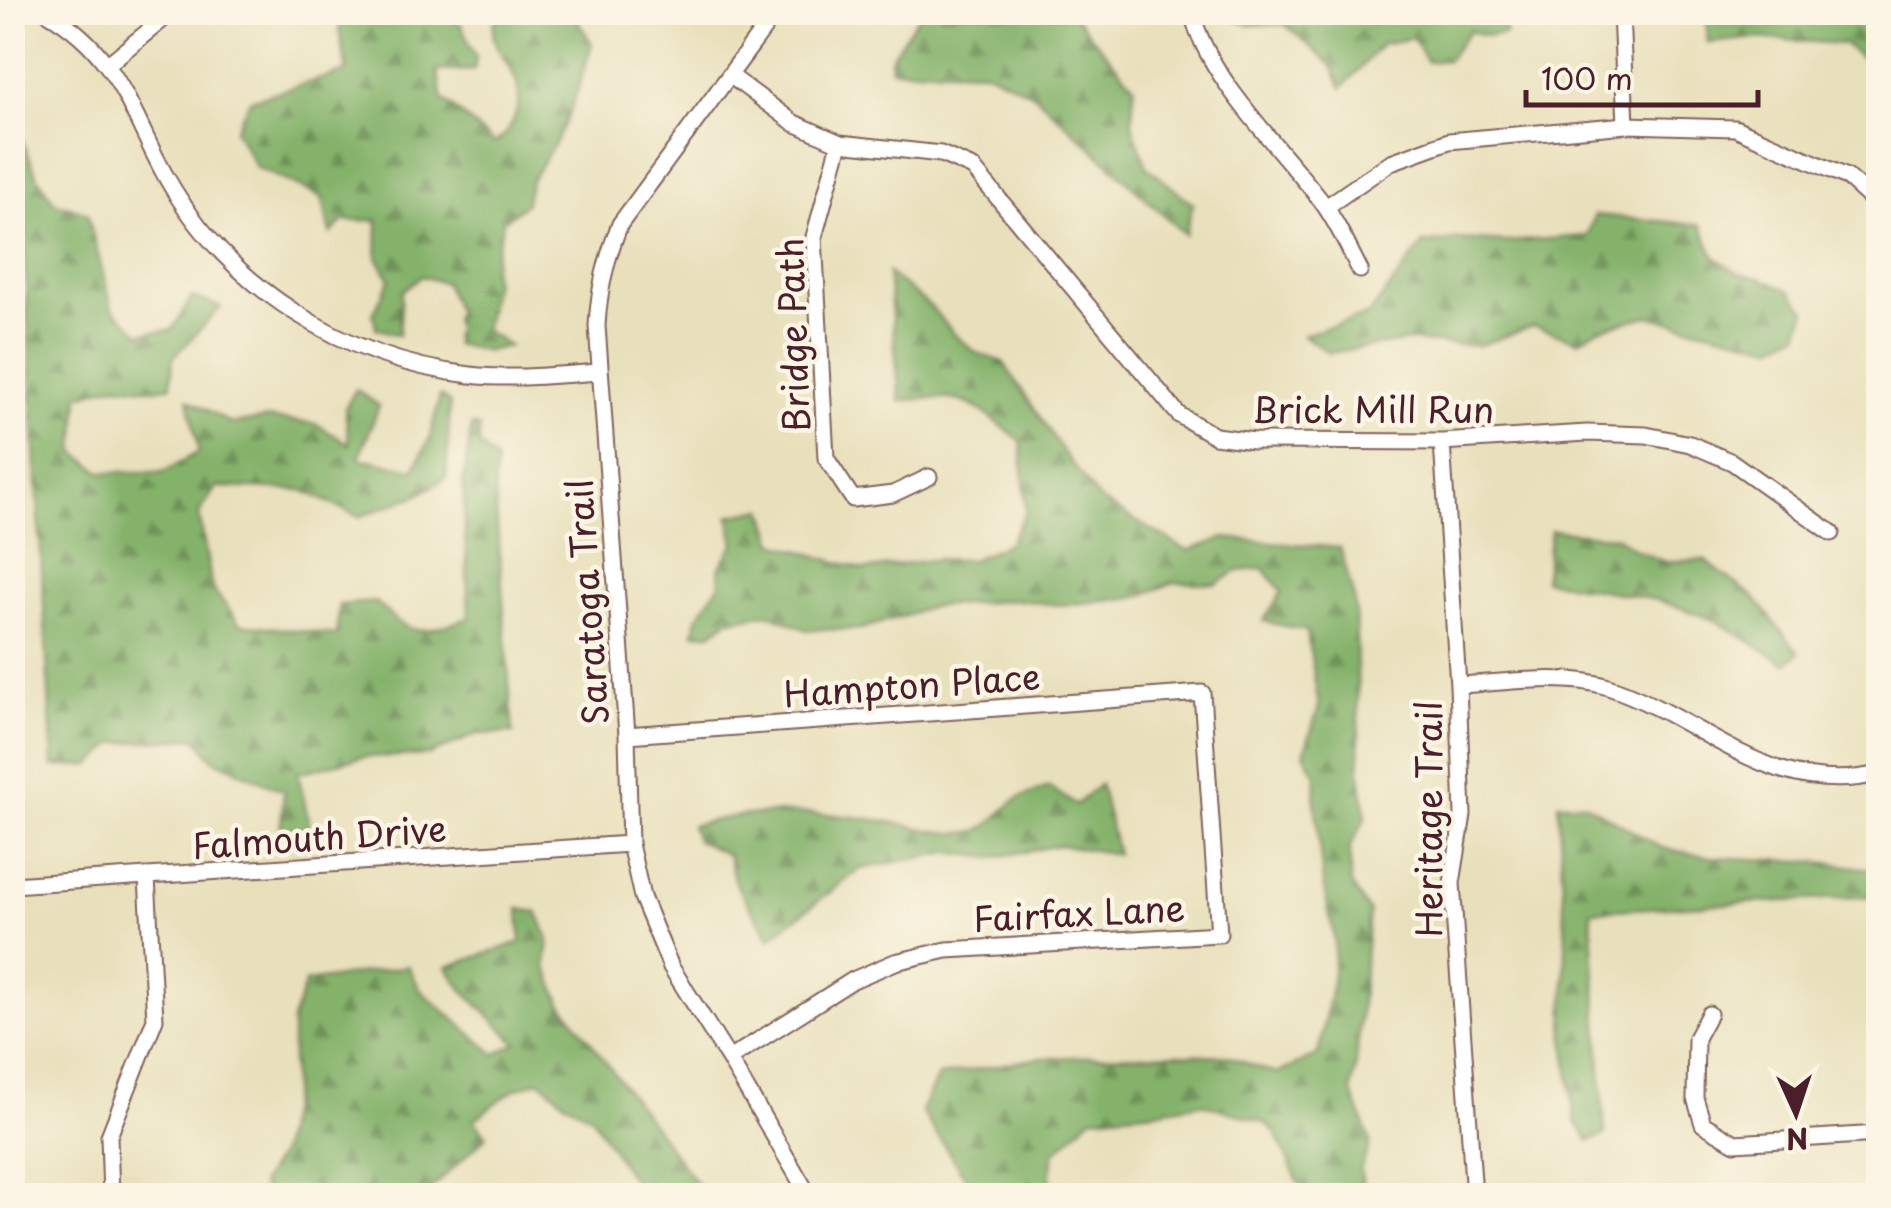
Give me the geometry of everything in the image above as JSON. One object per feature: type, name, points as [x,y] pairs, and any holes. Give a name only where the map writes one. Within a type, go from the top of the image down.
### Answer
[{"type":"street","points":[[47,12],[78,34],[108,64],[130,100],[166,178],[212,242],[256,284],[316,326],[384,356],[474,376],[599,372]]},
{"type":"street","points":[[108,64],[172,12]]},
{"type":"street","name":"Saratoga Trail","points":[[776,12],[620,224],[606,257],[599,292],[599,372],[626,735],[630,844],[654,932],[671,967],[809,1196]]},
{"type":"street","points":[[1192,12],[1216,69],[1326,207],[1360,270]]},
{"type":"street","points":[[1621,12],[1626,125]]},
{"type":"street","name":"Brick Mill Run","points":[[731,76],[794,123],[840,143],[941,154],[973,168],[1180,415],[1215,436],[1254,441],[1442,442],[1587,432],[1646,435],[1690,444],[1732,462],[1832,533]]},
{"type":"street","points":[[1326,207],[1391,162],[1449,141],[1626,125],[1735,128],[1846,177],[1878,205]]},
{"type":"street","name":"Bridge Path","points":[[840,143],[814,237],[826,458],[853,499],[893,494],[930,476]]},
{"type":"street","name":"Heritage Trail","points":[[1442,442],[1463,815],[1452,883],[1474,1196]]},
{"type":"street","points":[[1458,686],[1553,681],[1600,684],[1646,701],[1719,744],[1770,767],[1806,778],[1878,774]]},
{"type":"street","name":"Hampton Place","points":[[626,735],[1202,693]]},
{"type":"street","name":"Fairfax Lane","points":[[729,1058],[853,980],[895,962],[947,950],[1219,934],[1202,693]]},
{"type":"street","name":"Falmouth Drive","points":[[12,885],[630,844]]},
{"type":"street","points":[[110,1196],[108,1136],[155,1019],[147,878]]},
{"type":"street","points":[[1709,1014],[1696,1038],[1695,1098],[1703,1124],[1735,1143],[1878,1134]]},
{"type":"green space","points":[[1233,12],[1505,13],[1505,34],[1488,36],[1469,31],[1447,60],[1427,62],[1413,38],[1382,44],[1342,88],[1331,65],[1285,24],[1251,25],[1232,19]]},
{"type":"green space","points":[[344,13],[441,13],[460,23],[476,57],[474,70],[437,71],[443,99],[494,143],[510,127],[519,97],[512,71],[494,38],[499,13],[573,13],[592,44],[572,107],[556,142],[531,180],[525,204],[503,221],[484,330],[509,346],[486,351],[454,344],[456,310],[445,283],[421,276],[402,291],[399,335],[376,328],[373,314],[390,279],[377,258],[378,220],[343,221],[331,234],[322,197],[256,167],[235,130],[250,100],[347,71],[339,30]]},
{"type":"green space","points":[[921,13],[1071,13],[1134,86],[1132,125],[1147,167],[1193,204],[1185,235],[1035,95],[986,71],[891,69],[890,58]]},
{"type":"green space","points":[[1706,13],[1878,13],[1878,71],[1844,44],[1755,38],[1708,43]]},
{"type":"green space","points":[[12,115],[37,176],[54,202],[87,213],[112,308],[140,333],[172,330],[192,297],[221,307],[173,358],[171,385],[157,389],[115,385],[79,395],[75,452],[101,472],[163,472],[199,452],[188,399],[232,424],[267,418],[316,424],[349,444],[345,408],[356,389],[379,406],[359,458],[414,469],[429,440],[440,396],[450,403],[446,478],[418,495],[359,517],[303,490],[216,487],[199,514],[212,588],[240,624],[337,635],[339,605],[376,602],[400,623],[419,630],[469,618],[463,482],[472,425],[479,428],[479,445],[496,461],[494,481],[513,733],[477,734],[430,755],[362,757],[298,773],[311,832],[280,832],[284,791],[214,760],[196,738],[115,743],[92,765],[53,767],[22,218],[13,217]]},
{"type":"green space","points":[[1595,215],[1701,225],[1715,257],[1740,274],[1790,291],[1806,310],[1799,333],[1775,345],[1765,344],[1648,316],[1598,329],[1578,341],[1534,326],[1477,346],[1410,341],[1329,353],[1303,335],[1369,315],[1423,244],[1462,239],[1506,242],[1587,236]]},
{"type":"green space","points":[[888,273],[932,308],[976,353],[1003,362],[1100,500],[1188,551],[1224,538],[1340,548],[1355,602],[1360,772],[1366,817],[1350,847],[1350,882],[1369,912],[1351,1090],[1371,1142],[1360,1170],[1366,1195],[1308,1195],[1276,1133],[1264,1122],[1201,1103],[1091,1117],[1054,1153],[1049,1188],[1053,1195],[977,1195],[921,1111],[938,1076],[1040,1058],[1227,1056],[1276,1074],[1318,1055],[1335,942],[1323,883],[1316,775],[1304,753],[1319,707],[1307,631],[1263,621],[1282,592],[1263,568],[1238,571],[1216,584],[1174,582],[1140,596],[1105,601],[1059,605],[1019,600],[934,606],[861,629],[807,630],[768,613],[727,621],[711,633],[694,633],[697,618],[720,584],[719,568],[735,543],[729,516],[764,509],[775,543],[864,570],[937,559],[971,560],[1009,543],[1026,512],[1021,441],[966,403],[940,398],[900,401]]},
{"type":"green space","points":[[1551,530],[1617,537],[1637,551],[1666,562],[1704,560],[1754,597],[1799,653],[1786,664],[1715,620],[1657,600],[1544,580]]},
{"type":"green space","points":[[1100,784],[1117,854],[1060,845],[992,858],[949,852],[860,869],[770,938],[735,883],[728,855],[696,840],[691,826],[738,816],[811,813],[964,833],[982,829],[1026,795],[1049,787],[1076,805]]},
{"type":"green space","points":[[1558,803],[1584,803],[1662,848],[1710,857],[1820,862],[1878,870],[1878,896],[1591,911],[1605,1135],[1589,1141],[1575,1121],[1564,1031],[1566,943]]},
{"type":"green space","points":[[519,909],[537,912],[549,939],[546,966],[561,1002],[705,1195],[642,1195],[591,1116],[564,1101],[540,1080],[513,1090],[474,1120],[487,1136],[429,1195],[265,1195],[261,1183],[280,1153],[292,1094],[292,1020],[306,982],[408,966],[421,991],[495,1054],[517,1043],[462,989],[447,967],[521,942]]}]
